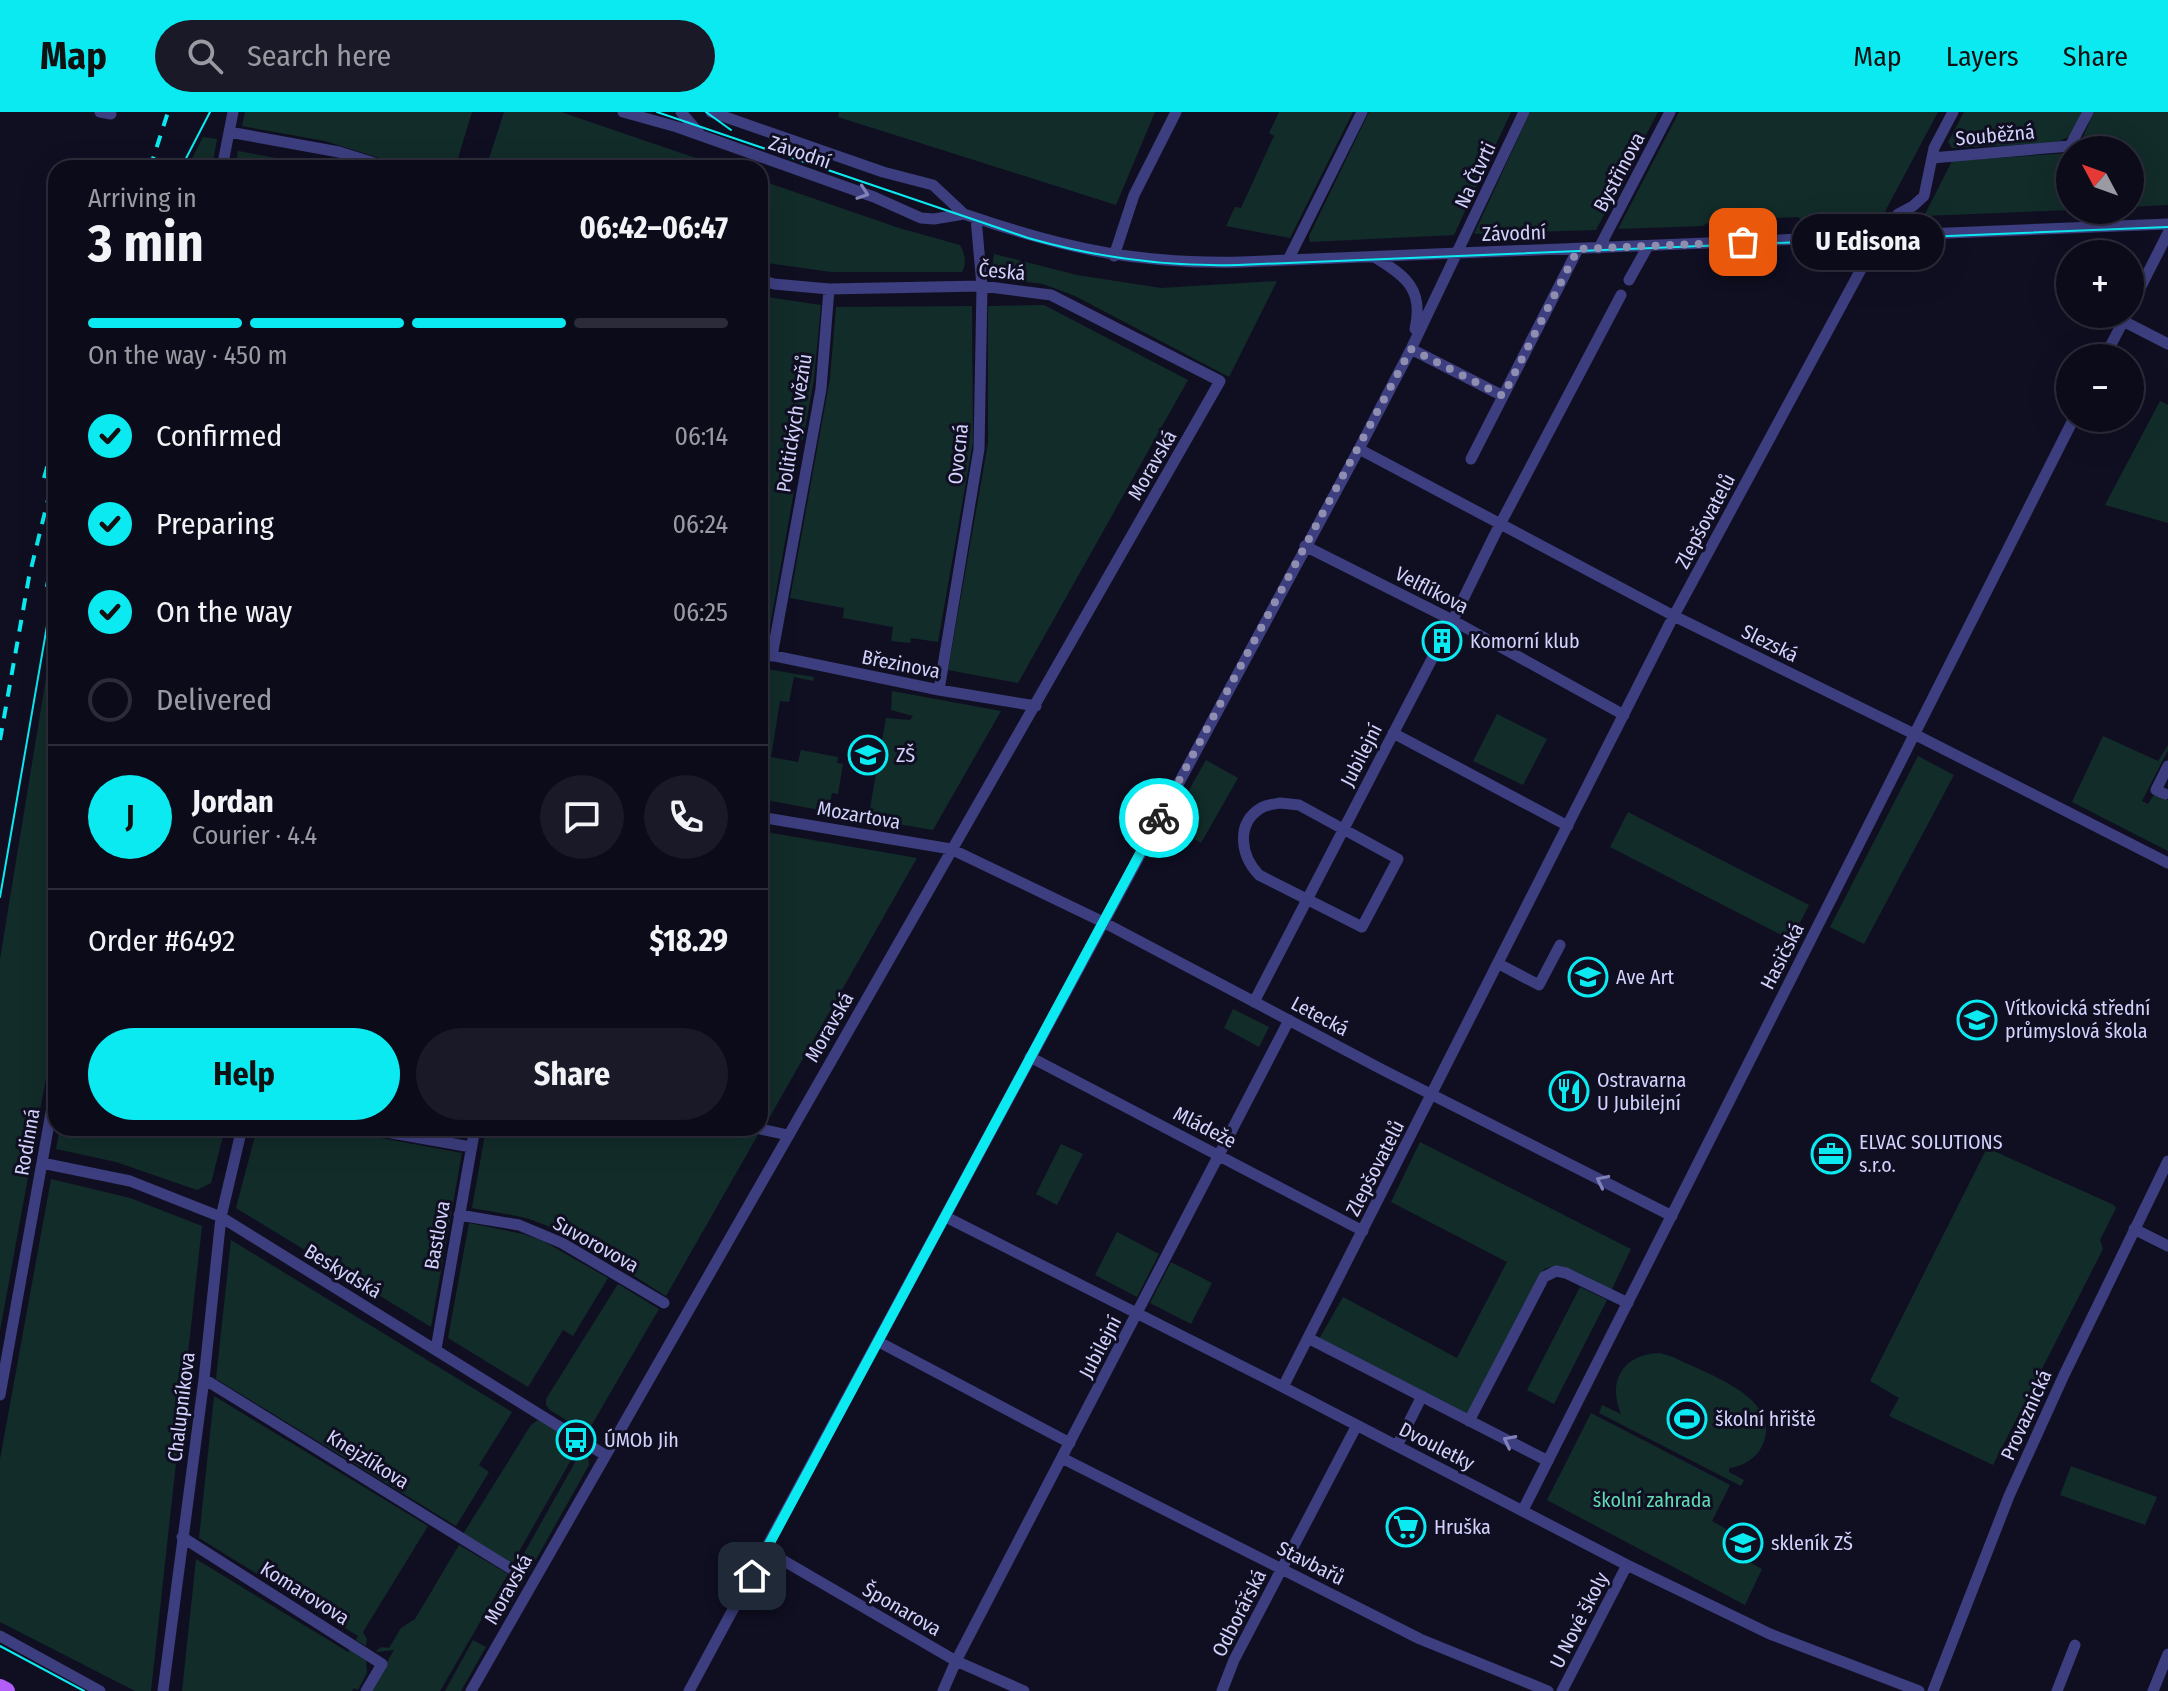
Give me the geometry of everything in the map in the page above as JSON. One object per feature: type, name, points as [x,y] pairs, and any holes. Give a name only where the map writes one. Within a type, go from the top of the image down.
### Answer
[{"type":"main road","points":[[0,1688],[6,1691]]},
{"type":"street","points":[[224,160],[233,112]]},
{"type":"street","name":"Závodní","points":[[623,112],[874,197],[921,218],[970,216],[1059,244],[1114,256],[1177,262],[1457,254],[2168,224]]},
{"type":"street","points":[[681,112],[694,130],[710,139]]},
{"type":"street","name":"Závodní","points":[[711,112],[883,172],[933,185],[970,216]]},
{"type":"street","points":[[719,112],[732,120]]},
{"type":"street","points":[[1114,256],[1134,195],[1176,112]]},
{"type":"street","points":[[1288,260],[1362,112]]},
{"type":"street","name":"Na Čtvrti","points":[[689,1691],[1359,449],[1411,349],[1524,112]]},
{"type":"street","name":"Bystřinova","points":[[1599,248],[1670,112]]},
{"type":"street","name":"Zlepšovatelů","points":[[1283,1387],[1674,616],[1879,236],[1898,214],[1924,196],[1934,148],[1953,112]]},
{"type":"street","name":"Souběžná","points":[[1932,158],[2070,146],[2088,112]]},
{"type":"street","points":[[229,132],[339,152],[364,160]]},
{"type":"street","name":"Ovocná","points":[[939,690],[979,449],[982,286],[970,216]]},
{"type":"street","points":[[2144,280],[2168,233]]},
{"type":"street","points":[[1629,280],[1648,246]]},
{"type":"street","points":[[1471,459],[1578,249]]},
{"type":"street","points":[[1374,257],[1397,271],[1414,287],[1418,317],[1411,349],[1503,396]]},
{"type":"street","name":"Česká","points":[[768,281],[829,289],[982,286],[1051,295],[1220,381]]},
{"type":"street","name":"Politických vězňů","points":[[768,644],[821,389],[829,289]]},
{"type":"street","points":[[1447,632],[1621,295]]},
{"type":"street","points":[[2142,328],[2168,344]]},
{"type":"street","name":"Moravská","points":[[471,1691],[1220,381]]},
{"type":"street","name":"Hasičská","points":[[1523,1510],[2067,432]]},
{"type":"street","name":"Slezská","points":[[1359,449],[1674,616],[2168,863]]},
{"type":"street","name":"Velflíkova","points":[[1305,546],[1452,620],[1624,715]]},
{"type":"street","name":"Jubilejní","points":[[1254,1002],[1435,653]]},
{"type":"street","name":"Březinova","points":[[768,654],[939,690],[1036,706]]},
{"type":"street","points":[[1393,733],[1568,826]]},
{"type":"street","points":[[2165,794],[2156,790],[2168,766]]},
{"type":"street","points":[[1280,803],[1299,805],[1398,859],[1362,927],[1307,900],[1259,875],[1248,863],[1243,848],[1243,832],[1249,820],[1262,808],[1280,803]]},
{"type":"street","name":"Mozartova","points":[[768,818],[951,849]]},
{"type":"street","name":"Letecká","points":[[951,849],[1103,922],[1432,1096],[1672,1216]]},
{"type":"street","points":[[1499,964],[1539,985],[1560,945]]},
{"type":"street","name":"Jubilejní","points":[[943,1691],[1289,1020]]},
{"type":"street","name":"Mládeže","points":[[1030,1057],[1363,1231]]},
{"type":"street","name":"Rodinná","points":[[0,1395],[48,1130]]},
{"type":"street","points":[[768,1131],[788,1135]]},
{"type":"street","name":"Chalupníkova","points":[[163,1691],[204,1379],[221,1217],[240,1136]]},
{"type":"street","points":[[409,1136],[471,1147]]},
{"type":"street","name":"Bastlova","points":[[436,1349],[473,1136]]},
{"type":"street","name":"Provaznická","points":[[1933,1691],[2009,1496],[2168,1161]]},
{"type":"street","name":"Beskydská","points":[[42,1163],[130,1181],[221,1217],[605,1455]]},
{"type":"street","name":"Suvorovova","points":[[459,1215],[519,1225],[562,1243],[664,1303]]},
{"type":"street","name":"Dvouletky","points":[[946,1217],[1627,1565],[1770,1634],[1919,1691]]},
{"type":"street","points":[[2134,1229],[2168,1246]]},
{"type":"street","points":[[1469,1421],[1544,1277],[1556,1271],[1566,1273],[1628,1303]]},
{"type":"street","points":[[1308,1338],[1548,1461]]},
{"type":"street","points":[[879,1342],[1070,1443]]},
{"type":"street","name":"Knejzlíkova","points":[[204,1379],[513,1570]]},
{"type":"street","points":[[1397,1446],[1422,1396]]},
{"type":"street","name":"Odborářská","points":[[1222,1691],[1234,1660],[1357,1425]]},
{"type":"street","name":"Stavbařů","points":[[1062,1458],[1420,1639],[1548,1691]]},
{"type":"street","name":"Komarovova","points":[[182,1537],[382,1664],[366,1691]]},
{"type":"street","name":"Šponarova","points":[[767,1551],[956,1661],[1024,1691]]},
{"type":"street","name":"U Nové školy","points":[[1562,1691],[1627,1565]]},
{"type":"street","points":[[0,1636],[100,1691]]},
{"type":"street","points":[[2057,1691],[2075,1645]]},
{"type":"street","points":[[2153,1691],[2168,1654]]},
{"type":"green space","points":[[245,112],[472,112],[457,160],[386,160],[325,141],[242,126]]},
{"type":"green space","points":[[504,112],[561,112],[702,160],[489,160]]},
{"type":"green space","points":[[839,112],[1155,112],[1116,205],[838,117]]},
{"type":"green space","points":[[1279,112],[1353,112],[1290,238],[1226,226],[1235,207],[1241,208],[1274,136],[1269,133]]},
{"type":"green space","points":[[1369,112],[1511,112],[1454,235],[1310,242],[1309,236]]},
{"type":"green space","points":[[1530,112],[1658,112],[1596,230],[1474,234]]},
{"type":"green space","points":[[1679,112],[1938,112],[1881,219],[1804,222],[1798,217],[1712,221],[1702,226],[1618,229]]},
{"type":"green space","points":[[1964,112],[2082,112],[2070,136],[2056,136],[2056,143],[1952,148],[1948,142]]},
{"type":"green space","points":[[2094,112],[2168,112],[2168,205],[2144,206],[2144,136],[2083,136]]},
{"type":"green space","points":[[203,137],[217,139],[213,160],[191,160]]},
{"type":"green space","points":[[238,151],[287,160],[236,160]]},
{"type":"green space","points":[[2056,154],[2056,211],[1924,216],[1952,161]]},
{"type":"green space","points":[[768,183],[899,228],[960,245],[965,258],[962,272],[831,272],[768,263]]},
{"type":"green space","points":[[994,254],[1077,275],[1161,288],[1277,281],[1229,377],[1075,296],[1043,284],[1002,279],[992,267]]},
{"type":"green space","points":[[768,297],[821,305],[814,379],[803,440],[789,438],[780,488],[794,491],[768,638]]},
{"type":"green space","points":[[1044,305],[1188,380],[1018,683],[948,670],[988,443],[988,306]]},
{"type":"green space","points":[[972,306],[973,442],[938,642],[911,638],[910,643],[891,641],[893,627],[843,618],[844,608],[790,598],[830,378],[836,307]]},
{"type":"green space","points":[[2160,401],[2168,405],[2168,523],[2105,505]]},
{"type":"green space","points":[[48,666],[48,1067],[0,1331],[0,959]]},
{"type":"green space","points":[[768,669],[814,677],[813,681],[794,677],[789,702],[780,701],[771,757],[798,762],[801,750],[838,757],[837,763],[843,764],[838,794],[832,793],[829,807],[856,812],[857,817],[768,800]]},
{"type":"green space","points":[[892,691],[1001,711],[933,830],[868,819],[886,718],[910,720],[913,716],[891,710]]},
{"type":"green space","points":[[1497,714],[1547,739],[1523,785],[1473,761]]},
{"type":"green space","points":[[2103,736],[2158,761],[2168,745],[2142,801],[2148,804],[2157,794],[2168,800],[2168,851],[2072,802]]},
{"type":"green space","points":[[1918,756],[1954,775],[1864,944],[1830,927]]},
{"type":"green space","points":[[1206,760],[1238,778],[1201,843],[1169,825]]},
{"type":"green space","points":[[1628,812],[1809,905],[1791,940],[1610,847]]},
{"type":"green space","points":[[768,832],[917,858],[768,1120]]},
{"type":"green space","points":[[1233,1009],[1269,1027],[1259,1047],[1224,1028]]},
{"type":"green space","points":[[58,1136],[223,1136],[211,1183],[197,1190],[116,1162],[56,1149]]},
{"type":"green space","points":[[255,1136],[370,1136],[462,1153],[431,1327],[236,1208]]},
{"type":"green space","points":[[485,1136],[757,1136],[666,1296],[550,1227],[525,1218],[472,1208]]},
{"type":"green space","points":[[1420,1142],[1631,1249],[1611,1291],[1570,1269],[1544,1269],[1467,1415],[1319,1339],[1343,1297],[1457,1358],[1507,1262],[1391,1202]]},
{"type":"green space","points":[[1061,1144],[1083,1154],[1057,1205],[1036,1194]]},
{"type":"green space","points":[[1987,1148],[2116,1208],[2100,1240],[2103,1249],[1993,1465],[1889,1416],[1899,1398],[1870,1381]]},
{"type":"green space","points":[[51,1179],[130,1198],[202,1226],[151,1691],[135,1691],[0,1622],[0,1459]]},
{"type":"green space","points":[[469,1223],[543,1241],[608,1278],[573,1336],[563,1330],[528,1387],[448,1338]]},
{"type":"green space","points":[[1117,1232],[1159,1254],[1137,1297],[1095,1275]]},
{"type":"green space","points":[[231,1240],[512,1412],[479,1465],[489,1472],[456,1526],[216,1379]]},
{"type":"green space","points":[[1171,1262],[1212,1283],[1191,1324],[1150,1303]]},
{"type":"green space","points":[[618,1284],[659,1309],[587,1433],[550,1410],[546,1399]]},
{"type":"green space","points":[[1580,1287],[1607,1300],[1554,1404],[1527,1390]]},
{"type":"green space","name":"školní hřiště","points":[[1660,1353],[1737,1389],[1762,1413],[1766,1427],[1760,1449],[1749,1460],[1729,1468],[1729,1472],[1744,1480],[1741,1486],[1599,1413],[1602,1405],[1621,1414],[1616,1391],[1621,1372],[1636,1358]]},
{"type":"green space","points":[[214,1396],[428,1526],[363,1632],[367,1639],[366,1646],[356,1640],[358,1636],[199,1538]]},
{"type":"green space","name":"školní zahrada","points":[[1591,1413],[1730,1485],[1712,1521],[1735,1534],[1731,1542],[1751,1552],[1747,1561],[1762,1569],[1745,1605],[1547,1500]]},
{"type":"green space","points":[[538,1420],[580,1444],[512,1564],[463,1534],[531,1425]]},
{"type":"green space","points":[[583,1448],[589,1465],[529,1572],[517,1566]]},
{"type":"green space","points":[[2071,1466],[2157,1497],[2145,1525],[2060,1495]]},
{"type":"green space","points":[[459,1545],[508,1574],[440,1691],[370,1691],[394,1650],[375,1652],[381,1647],[389,1648],[401,1628],[415,1619]]},
{"type":"green space","points":[[196,1559],[348,1652],[351,1648],[366,1659],[367,1673],[358,1690],[182,1691]]},
{"type":"green space","points":[[511,1574],[524,1580],[502,1619],[489,1612]]},
{"type":"green space","points":[[473,1640],[486,1647],[461,1691],[445,1691]]},
{"type":"tunnel","points":[[1435,653],[1447,632]]},
{"type":"tram line","points":[[185,160],[210,112]]},
{"type":"tram line","points":[[657,112],[1028,238],[1080,251],[1158,263],[1238,265],[2168,227]]},
{"type":"tram line","points":[[706,112],[731,130]]},
{"type":"tram line","points":[[46,586],[48,577]]},
{"type":"tram line","points":[[0,897],[48,620]]},
{"type":"tram line","points":[[0,1646],[84,1691]]},
{"type":"railway","points":[[153,160],[168,112]]},
{"type":"railway","points":[[44,478],[48,464]]},
{"type":"railway","points":[[0,740],[29,577],[48,500]]},
{"type":"way so far","points":[[1159,818],[1411,349],[1503,396],[1578,249],[1743,242]]},
{"type":"place","name":"U Edisona","points":[[1743,242]]},
{"type":"place","name":"Komorní klub","points":[[1442,641]]},
{"type":"place","name":"ZŠ","points":[[868,755]]},
{"type":"place","name":"Ave Art","points":[[1588,977]]},
{"type":"place","name":"Vítkovická střední průmyslová škola","points":[[1977,1020]]},
{"type":"place","name":"Ostravarna U Jubilejní","points":[[1569,1091]]},
{"type":"place","name":"ELVAC SOLUTIONS s.r.o.","points":[[1831,1154]]},
{"type":"place","name":"školní hřiště","points":[[1687,1419]]},
{"type":"place","name":"ÚMOb Jih","points":[[576,1440]]},
{"type":"place","name":"Hruška","points":[[1406,1527]]},
{"type":"place","name":"skleník ZŠ","points":[[1743,1543]]},
{"type":"route","points":[[752,1576],[1159,818]]}]
